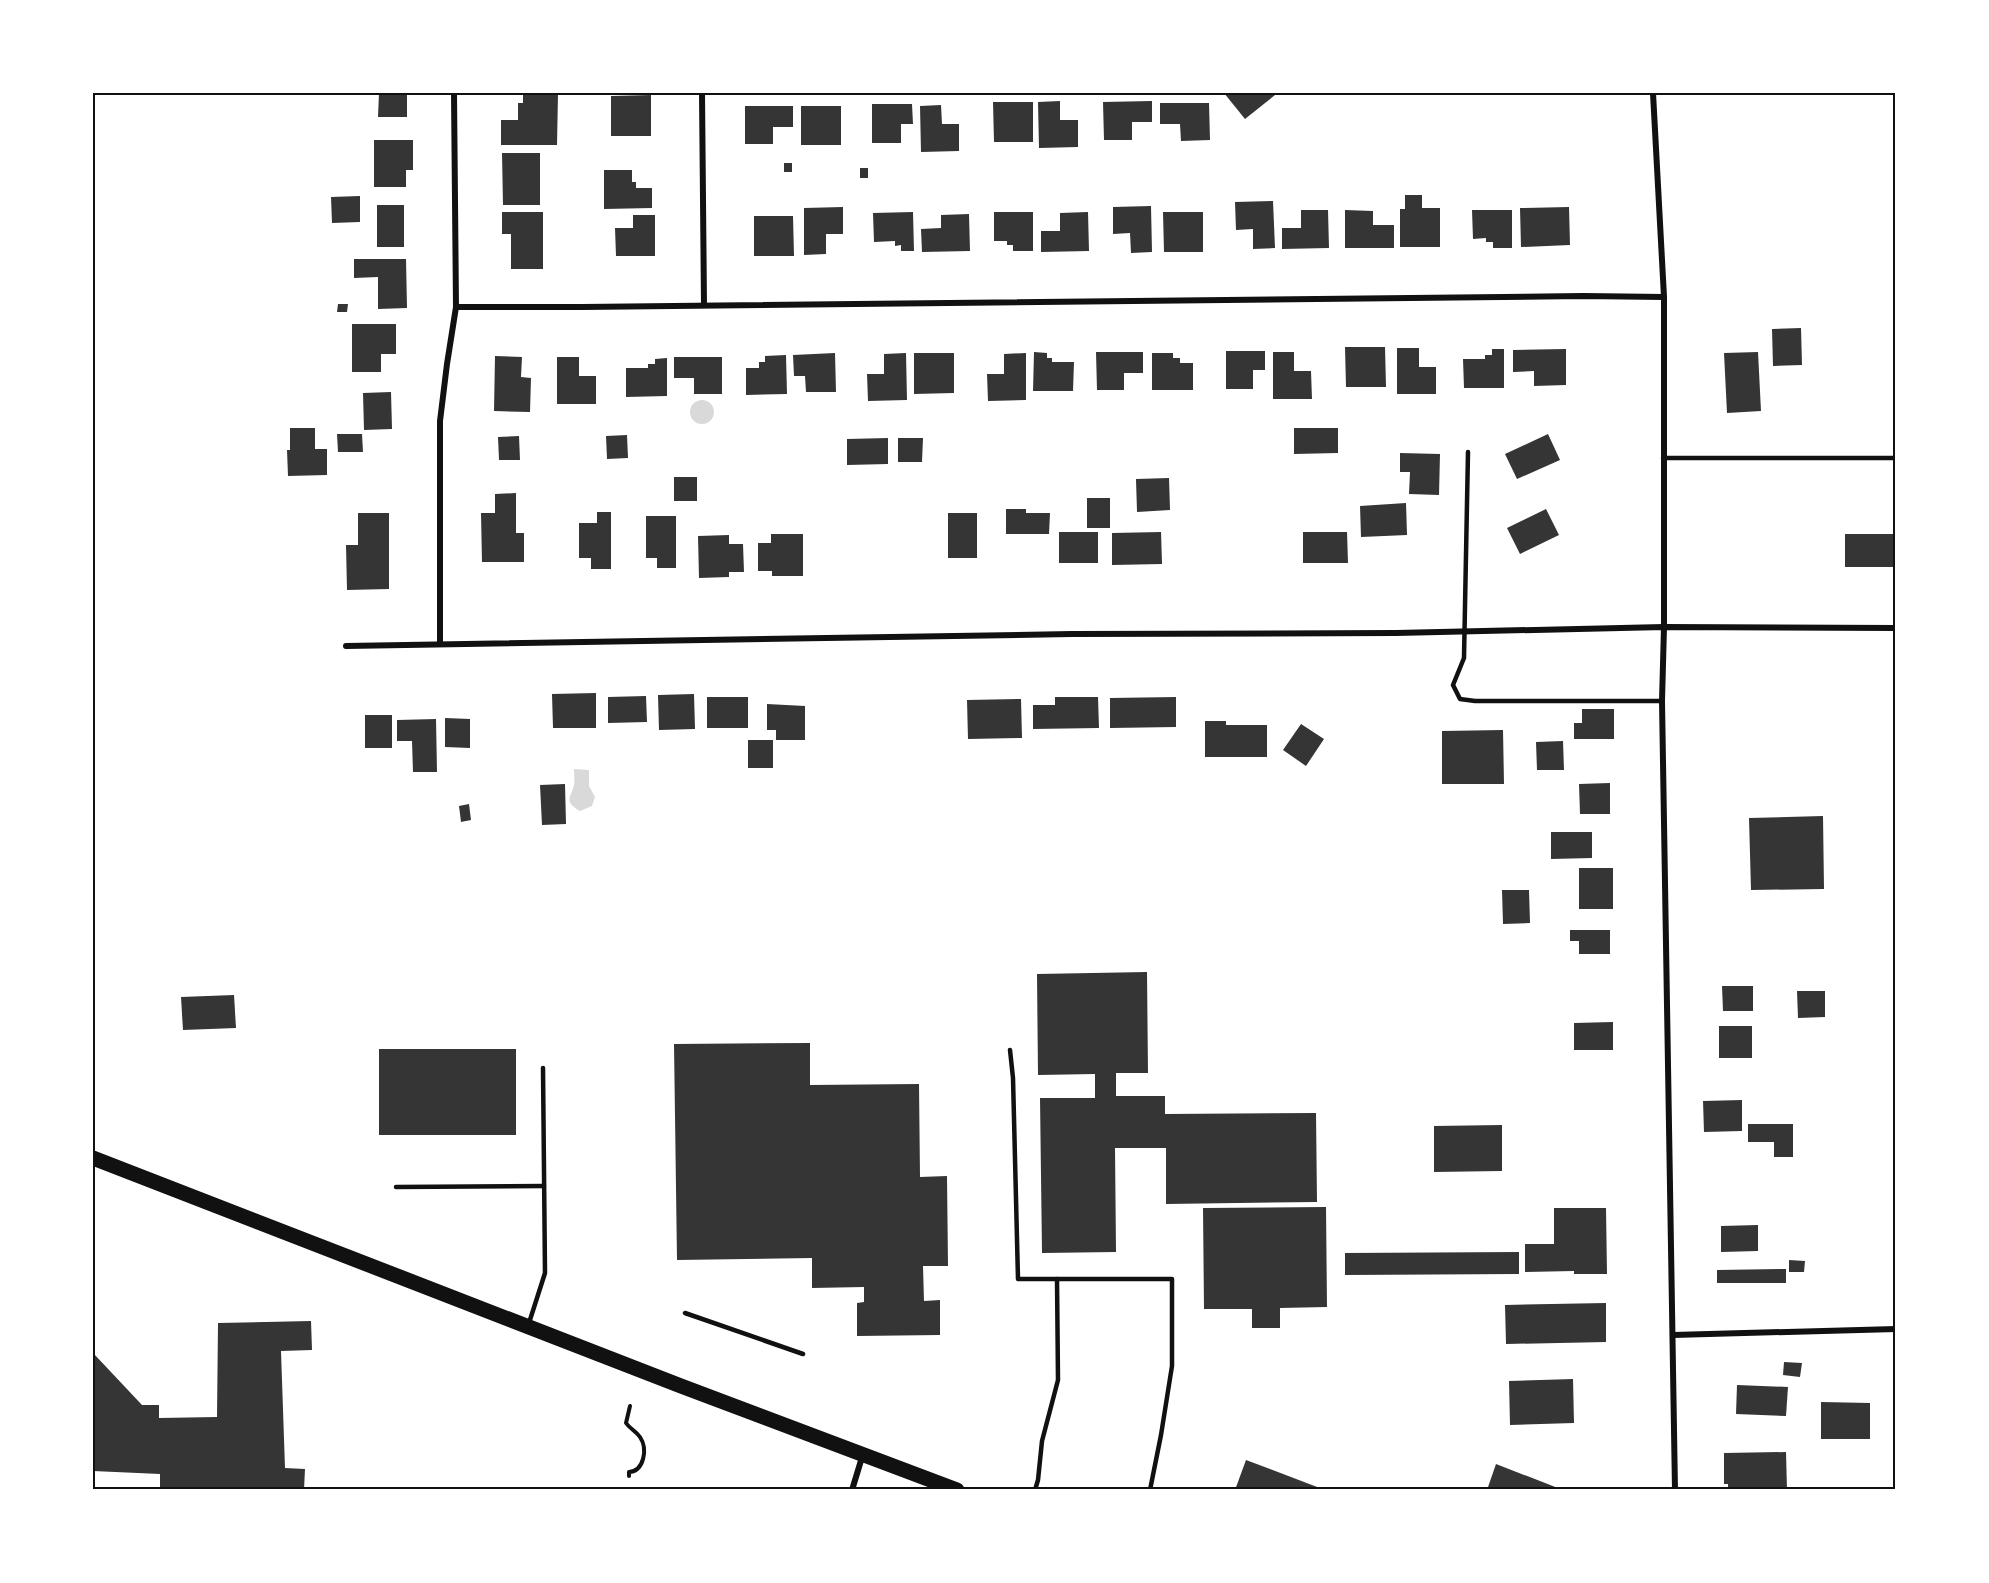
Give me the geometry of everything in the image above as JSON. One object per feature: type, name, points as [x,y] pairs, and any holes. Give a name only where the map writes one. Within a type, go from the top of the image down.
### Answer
[{"type":"main road","points":[[93,1158],[957,1490]]},
{"type":"street","points":[[440,644],[440,421],[456,307],[454,93]]},
{"type":"street","points":[[702,93],[704,305]]},
{"type":"street","points":[[1653,93],[1664,297],[1662,701],[1675,1490]]},
{"type":"street","points":[[456,307],[1559,296],[1664,297]]},
{"type":"street","points":[[346,646],[1664,627],[1896,628]]},
{"type":"street","points":[[1673,1335],[1896,1329]]},
{"type":"street","points":[[852,1490],[863,1454]]},
{"type":"lane","points":[[1468,452],[1464,658],[1453,685],[1460,699],[1475,701],[1662,701]]},
{"type":"lane","points":[[1663,458],[1896,458]]},
{"type":"lane","points":[[1010,1050],[1013,1078],[1018,1279],[1172,1279],[1172,1366],[1150,1490]]},
{"type":"lane","points":[[528,1325],[545,1273],[543,1068]]},
{"type":"lane","points":[[396,1187],[544,1186]]},
{"type":"lane","points":[[1035,1490],[1042,1441],[1058,1380],[1057,1279]]},
{"type":"lane","points":[[685,1313],[803,1354]]},
{"type":"path","points":[[629,1476],[629,1473],[641,1467],[643,1452],[642,1440],[626,1423],[630,1406]]},
{"type":"shaded area","points":[[702,400],[711,403],[714,412],[711,421],[702,424],[693,421],[690,412],[693,403]]},
{"type":"shaded area","points":[[574,769],[589,770],[589,786],[595,797],[592,806],[580,811],[570,802]]},
{"type":"building","points":[[379,93],[407,93],[407,117],[378,117]]},
{"type":"building","points":[[1224,93],[1273,93],[1275,95],[1245,119]]},
{"type":"building","points":[[523,94],[558,94],[557,145],[501,145],[501,120],[518,120],[518,103],[523,103]]},
{"type":"building","points":[[651,95],[651,136],[611,136],[611,96]]},
{"type":"building","points":[[1060,101],[1060,120],[1078,120],[1078,147],[1039,148],[1038,102]]},
{"type":"building","points":[[1152,101],[1152,122],[1132,122],[1132,140],[1104,140],[1103,102]]},
{"type":"building","points":[[993,102],[1033,102],[1033,142],[994,142]]},
{"type":"building","points":[[1160,103],[1209,103],[1210,140],[1181,141],[1180,124],[1160,124]]},
{"type":"building","points":[[872,104],[912,104],[913,124],[901,124],[901,143],[872,143]]},
{"type":"building","points":[[941,105],[942,124],[959,124],[959,151],[921,152],[920,106]]},
{"type":"building","points":[[745,106],[793,106],[793,127],[773,127],[773,144],[745,144]]},
{"type":"building","points":[[801,106],[841,106],[841,145],[801,145]]},
{"type":"building","points":[[374,140],[413,140],[413,170],[406,170],[406,187],[374,187]]},
{"type":"building","points":[[502,153],[540,153],[540,205],[503,205]]},
{"type":"building","points":[[784,163],[792,163],[792,172],[784,172]]},
{"type":"building","points":[[860,168],[868,168],[868,178],[860,178]]},
{"type":"building","points":[[604,170],[632,170],[632,182],[636,182],[636,188],[652,188],[652,208],[604,209]]},
{"type":"building","points":[[1405,195],[1422,195],[1422,208],[1440,208],[1440,247],[1400,247],[1400,209],[1405,209]]},
{"type":"building","points":[[360,196],[360,222],[332,223],[331,197]]},
{"type":"building","points":[[1273,201],[1275,248],[1253,249],[1253,229],[1236,230],[1235,202]]},
{"type":"building","points":[[377,205],[404,205],[404,247],[377,247]]},
{"type":"building","points":[[1151,206],[1152,252],[1131,253],[1130,233],[1113,234],[1113,207]]},
{"type":"building","points":[[843,207],[843,234],[826,234],[826,254],[804,255],[804,208]]},
{"type":"building","points":[[1569,207],[1570,245],[1521,247],[1520,208]]},
{"type":"building","points":[[1301,210],[1328,210],[1329,248],[1282,249],[1282,228],[1301,228]]},
{"type":"building","points":[[1345,210],[1373,211],[1373,225],[1394,225],[1394,248],[1345,248]]},
{"type":"building","points":[[1472,210],[1512,210],[1512,248],[1493,248],[1493,242],[1486,242],[1486,238],[1473,239]]},
{"type":"building","points":[[502,212],[543,212],[543,269],[511,269],[511,234],[502,234]]},
{"type":"building","points":[[913,212],[914,251],[901,251],[901,245],[895,246],[895,241],[874,242],[873,213]]},
{"type":"building","points":[[994,212],[1033,212],[1033,251],[1013,251],[1013,245],[1007,245],[1007,241],[994,241]]},
{"type":"building","points":[[1088,212],[1089,251],[1041,252],[1041,231],[1060,231],[1060,213]]},
{"type":"building","points":[[1163,212],[1203,212],[1203,252],[1164,252]]},
{"type":"building","points":[[969,214],[970,251],[922,252],[921,229],[941,228],[941,215]]},
{"type":"building","points":[[633,215],[655,215],[655,256],[616,256],[615,228],[633,228]]},
{"type":"building","points":[[754,216],[793,216],[794,256],[754,256]]},
{"type":"building","points":[[354,259],[406,259],[407,308],[378,309],[378,277],[354,278]]},
{"type":"building","points":[[338,304],[348,304],[347,312],[337,312]]},
{"type":"building","points":[[352,324],[396,324],[396,354],[381,354],[381,372],[352,372]]},
{"type":"building","points":[[1801,328],[1802,365],[1773,366],[1772,329]]},
{"type":"building","points":[[1345,347],[1385,347],[1386,387],[1346,387]]},
{"type":"building","points":[[1397,348],[1419,348],[1419,367],[1436,367],[1436,394],[1397,394]]},
{"type":"building","points":[[1492,349],[1504,349],[1504,388],[1464,388],[1463,359],[1485,359],[1485,355],[1492,355]]},
{"type":"building","points":[[1566,349],[1566,385],[1534,386],[1534,371],[1513,372],[1513,350]]},
{"type":"building","points":[[1226,351],[1265,351],[1265,370],[1253,370],[1253,389],[1226,389]]},
{"type":"building","points":[[1034,352],[1047,353],[1047,358],[1052,358],[1052,362],[1074,362],[1073,391],[1033,391]]},
{"type":"building","points":[[1096,352],[1143,352],[1143,373],[1124,373],[1124,390],[1097,390]]},
{"type":"building","points":[[1273,352],[1294,352],[1294,371],[1311,371],[1312,399],[1273,399]]},
{"type":"building","points":[[1758,352],[1761,411],[1727,413],[1724,353]]},
{"type":"building","points":[[835,353],[836,392],[806,392],[805,376],[794,376],[793,355]]},
{"type":"building","points":[[906,353],[907,400],[868,401],[867,374],[884,374],[884,354]]},
{"type":"building","points":[[914,353],[954,353],[954,393],[914,394]]},
{"type":"building","points":[[1026,353],[1026,400],[988,401],[987,374],[1004,374],[1004,354]]},
{"type":"building","points":[[1152,353],[1173,353],[1173,358],[1180,358],[1180,363],[1193,363],[1193,390],[1152,390]]},
{"type":"building","points":[[786,355],[787,394],[746,395],[746,368],[759,368],[759,362],[765,362],[765,356]]},
{"type":"building","points":[[495,356],[522,357],[521,377],[531,378],[530,412],[494,411]]},
{"type":"building","points":[[557,357],[579,357],[579,376],[596,376],[596,404],[557,404]]},
{"type":"building","points":[[674,357],[722,357],[722,394],[694,394],[694,378],[674,378]]},
{"type":"building","points":[[667,358],[667,396],[626,397],[626,368],[648,368],[648,364],[655,364],[655,359]]},
{"type":"building","points":[[391,392],[392,429],[364,430],[363,393]]},
{"type":"building","points":[[290,428],[315,428],[315,449],[327,449],[327,475],[288,476],[287,450],[290,450]]},
{"type":"building","points":[[1294,428],[1338,428],[1338,453],[1294,454]]},
{"type":"building","points":[[337,434],[362,434],[363,452],[338,452]]},
{"type":"building","points":[[1548,434],[1560,460],[1517,479],[1505,454]]},
{"type":"building","points":[[627,435],[628,458],[607,459],[606,436]]},
{"type":"building","points":[[519,436],[520,460],[499,460],[498,437]]},
{"type":"building","points":[[888,438],[888,464],[847,465],[847,439]]},
{"type":"building","points":[[898,438],[923,438],[922,462],[898,462]]},
{"type":"building","points":[[1400,453],[1440,454],[1439,495],[1409,494],[1410,472],[1400,472]]},
{"type":"building","points":[[674,477],[697,477],[697,501],[674,501]]},
{"type":"building","points":[[1169,478],[1170,510],[1137,512],[1136,479]]},
{"type":"building","points":[[516,493],[516,533],[524,533],[524,562],[482,562],[481,513],[495,513],[495,494]]},
{"type":"building","points":[[1087,498],[1110,498],[1110,528],[1087,528]]},
{"type":"building","points":[[1406,503],[1407,535],[1361,537],[1360,506]]},
{"type":"building","points":[[1006,509],[1026,509],[1026,513],[1050,513],[1049,534],[1006,534]]},
{"type":"building","points":[[1546,509],[1559,535],[1520,554],[1507,528]]},
{"type":"building","points":[[597,512],[611,512],[611,569],[591,569],[591,558],[579,558],[579,523],[597,523]]},
{"type":"building","points":[[358,513],[389,513],[389,589],[347,590],[346,545],[358,545]]},
{"type":"building","points":[[948,513],[977,513],[977,558],[948,558]]},
{"type":"building","points":[[646,516],[676,516],[676,568],[657,568],[657,558],[646,558]]},
{"type":"building","points":[[1059,532],[1098,532],[1098,563],[1059,563]]},
{"type":"building","points":[[1161,532],[1162,564],[1112,565],[1112,533]]},
{"type":"building","points":[[1303,532],[1347,532],[1348,563],[1303,563]]},
{"type":"building","points":[[771,534],[803,534],[803,576],[772,576],[772,571],[758,571],[758,543],[771,543]]},
{"type":"building","points":[[1845,534],[1893,534],[1893,567],[1845,567]]},
{"type":"building","points":[[729,535],[729,544],[743,544],[744,572],[729,572],[729,577],[699,578],[698,536]]},
{"type":"building","points":[[596,693],[596,728],[553,728],[552,694]]},
{"type":"building","points":[[694,694],[695,729],[659,730],[658,695]]},
{"type":"building","points":[[646,696],[647,722],[608,723],[608,697]]},
{"type":"building","points":[[707,697],[748,697],[748,728],[707,728]]},
{"type":"building","points":[[1055,697],[1098,697],[1099,728],[1033,729],[1033,705],[1055,705]]},
{"type":"building","points":[[1176,697],[1176,727],[1110,728],[1110,698]]},
{"type":"building","points":[[1021,699],[1022,738],[968,739],[967,700]]},
{"type":"building","points":[[767,704],[805,706],[805,740],[776,740],[776,730],[767,730]]},
{"type":"building","points":[[1582,709],[1614,709],[1614,739],[1574,739],[1574,723],[1582,723]]},
{"type":"building","points":[[365,715],[392,715],[392,748],[365,748]]},
{"type":"building","points":[[445,718],[470,719],[470,748],[445,747]]},
{"type":"building","points":[[436,719],[437,772],[413,772],[412,741],[397,741],[397,720]]},
{"type":"building","points":[[1205,721],[1226,721],[1226,725],[1267,725],[1267,757],[1205,757]]},
{"type":"building","points":[[1301,724],[1324,739],[1306,766],[1283,750]]},
{"type":"building","points":[[1503,730],[1504,784],[1442,784],[1442,731]]},
{"type":"building","points":[[748,740],[773,740],[773,768],[748,768]]},
{"type":"building","points":[[1563,741],[1564,770],[1537,770],[1536,742]]},
{"type":"building","points":[[1610,783],[1610,814],[1580,814],[1579,784]]},
{"type":"building","points":[[565,784],[566,824],[542,825],[540,785]]},
{"type":"building","points":[[469,804],[471,820],[461,822],[459,806]]},
{"type":"building","points":[[1823,816],[1824,889],[1751,890],[1749,818]]},
{"type":"building","points":[[1551,832],[1592,832],[1592,858],[1551,859]]},
{"type":"building","points":[[1579,868],[1613,868],[1613,909],[1579,909]]},
{"type":"building","points":[[1502,890],[1529,890],[1530,923],[1503,924]]},
{"type":"building","points":[[1570,930],[1610,930],[1610,954],[1579,954],[1579,941],[1570,941]]},
{"type":"building","points":[[1147,972],[1148,1073],[1116,1073],[1116,1096],[1165,1096],[1165,1114],[1316,1113],[1317,1202],[1166,1204],[1166,1148],[1115,1148],[1116,1252],[1042,1253],[1040,1098],[1095,1098],[1095,1074],[1038,1075],[1037,974]]},
{"type":"building","points":[[1722,986],[1753,986],[1753,1011],[1723,1011]]},
{"type":"building","points":[[1797,991],[1825,991],[1825,1017],[1798,1018]]},
{"type":"building","points":[[234,995],[236,1028],[183,1030],[181,997]]},
{"type":"building","points":[[1613,1022],[1613,1050],[1574,1050],[1574,1023]]},
{"type":"building","points":[[1719,1026],[1752,1026],[1752,1058],[1719,1058]]},
{"type":"building","points":[[810,1043],[810,1085],[919,1084],[920,1177],[947,1176],[948,1266],[923,1266],[924,1301],[940,1300],[940,1335],[857,1336],[857,1303],[864,1302],[864,1287],[812,1288],[812,1258],[677,1260],[674,1044]]},
{"type":"building","points":[[379,1049],[516,1049],[516,1135],[379,1135]]},
{"type":"building","points":[[1742,1100],[1742,1131],[1704,1132],[1703,1101]]},
{"type":"building","points":[[1748,1124],[1793,1124],[1793,1157],[1774,1157],[1774,1142],[1748,1142]]},
{"type":"building","points":[[1502,1125],[1502,1171],[1434,1172],[1434,1126]]},
{"type":"building","points":[[1326,1207],[1327,1307],[1280,1308],[1280,1328],[1252,1328],[1252,1309],[1204,1309],[1203,1208]]},
{"type":"building","points":[[1554,1208],[1606,1208],[1607,1274],[1574,1274],[1574,1271],[1525,1272],[1525,1244],[1554,1244]]},
{"type":"building","points":[[1758,1225],[1758,1251],[1721,1252],[1721,1226]]},
{"type":"building","points":[[1519,1252],[1519,1274],[1345,1275],[1345,1253]]},
{"type":"building","points":[[1789,1260],[1805,1261],[1804,1272],[1789,1272]]},
{"type":"building","points":[[1786,1269],[1786,1283],[1717,1283],[1717,1270]]},
{"type":"building","points":[[1606,1303],[1606,1342],[1506,1344],[1505,1305]]},
{"type":"building","points":[[311,1321],[312,1350],[281,1351],[285,1468],[305,1469],[304,1490],[160,1490],[160,1474],[93,1471],[94,1354],[142,1405],[159,1405],[159,1418],[217,1417],[218,1323]]},
{"type":"building","points":[[1784,1362],[1802,1363],[1800,1377],[1783,1375]]},
{"type":"building","points":[[1573,1379],[1574,1423],[1510,1425],[1509,1381]]},
{"type":"building","points":[[1737,1385],[1788,1387],[1786,1416],[1736,1414]]},
{"type":"building","points":[[1821,1402],[1870,1403],[1870,1439],[1821,1439]]},
{"type":"building","points":[[1786,1452],[1787,1490],[1728,1490],[1728,1484],[1724,1484],[1724,1453]]},
{"type":"building","points":[[1246,1460],[1325,1490],[1235,1490]]},
{"type":"building","points":[[1496,1464],[1563,1490],[1487,1490]]}]
